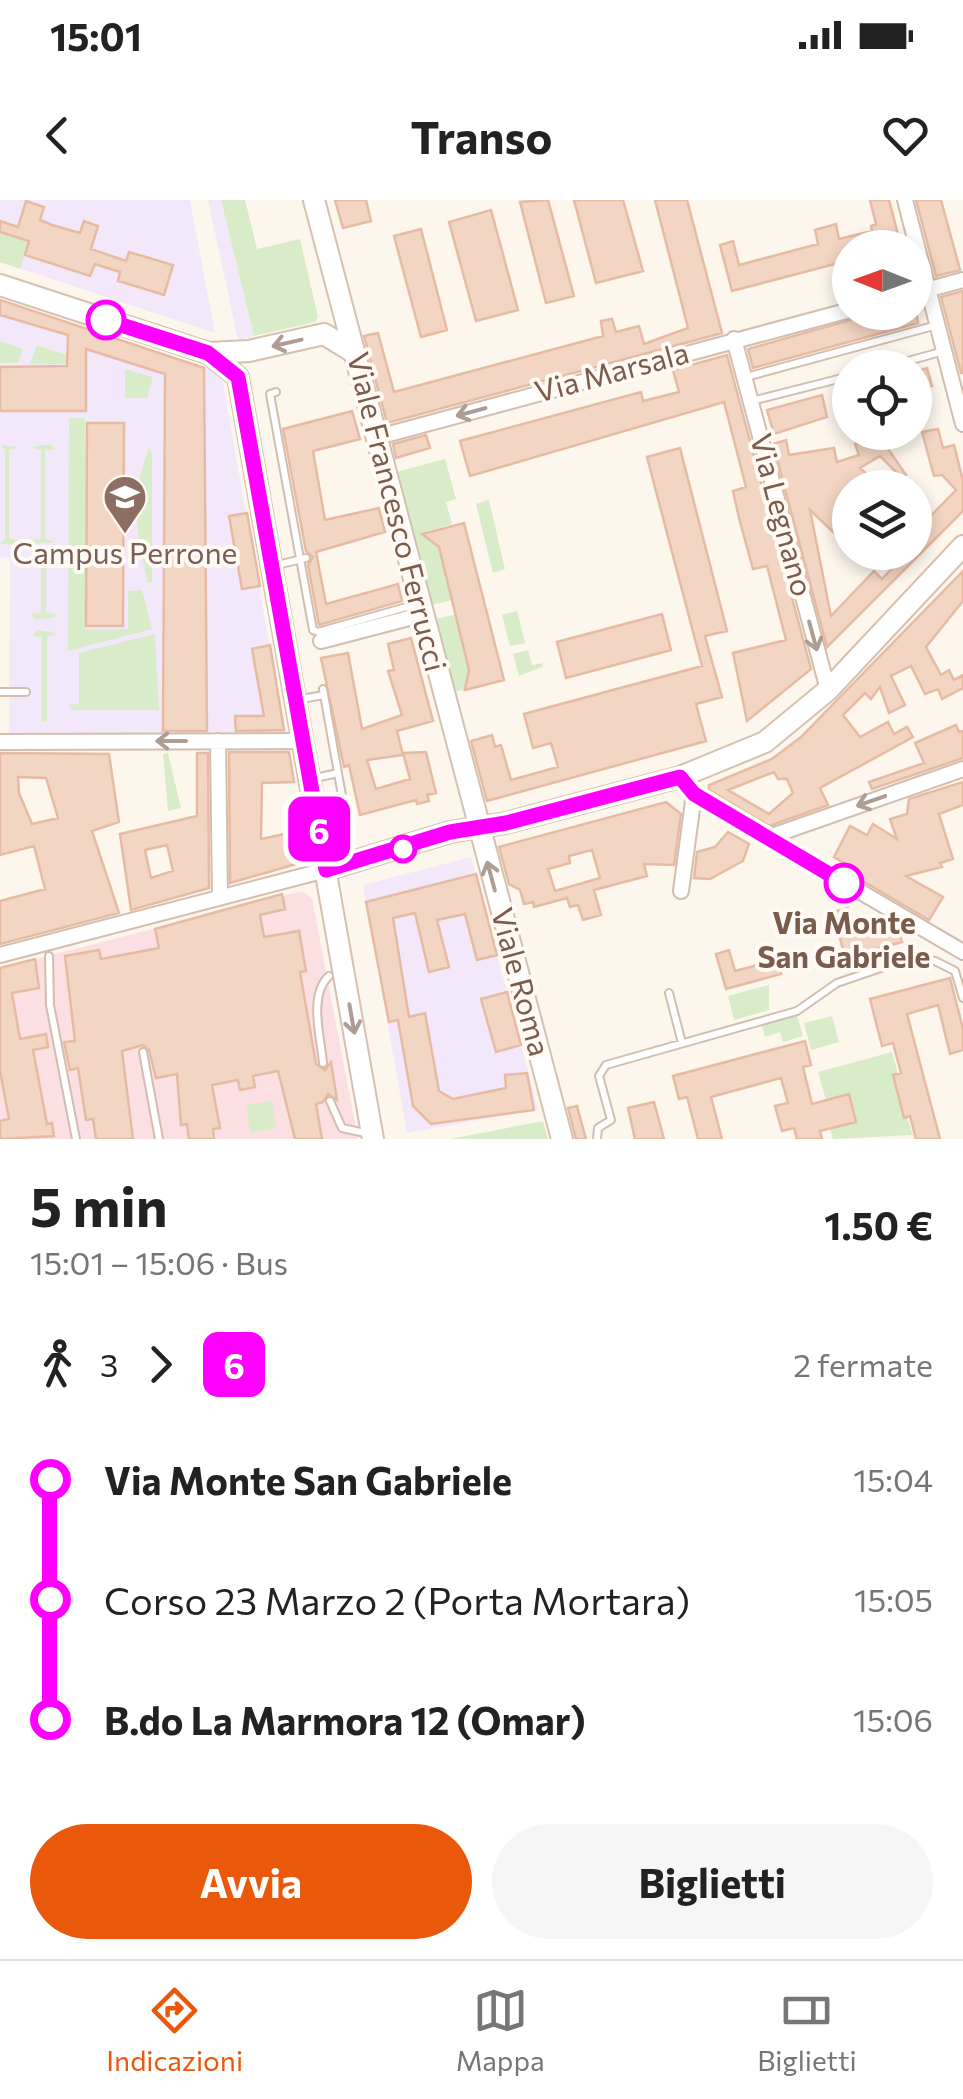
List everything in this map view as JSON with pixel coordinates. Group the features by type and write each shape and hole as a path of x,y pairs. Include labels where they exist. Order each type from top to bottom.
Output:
{"street":[{"path":"306,200 334,304 334,317 324,334"},
{"name":"Viale Francesco Ferrucci","path":"314,200 352,338 350,350 478,825"},
{"path":"905,200 911,230"},
{"path":"932,288 963,280"},
{"path":"0,285 208,353 241,352 324,334 350,350"},
{"path":"932,312 963,424"},
{"name":"Via Marsala","path":"374,438 832,314"},
{"name":"Via Legnano","path":"734,339 828,690"},
{"path":"241,352 238,377 372,1137"},
{"path":"208,353 238,377"},
{"path":"0,956 326,870 478,825 506,823 680,777 765,742 828,690 963,546"},
{"path":"321,642 420,609"},
{"path":"218,741 220,898"},
{"path":"0,742 303,741"},
{"path":"766,838 963,769"},
{"path":"680,777 694,794 963,952"},
{"path":"681,891 694,794"},
{"name":"Viale Roma","path":"478,825 562,1139"}],"lane":[{"path":"744,378 938,324"},
{"path":"932,355 945,351"},
{"path":"750,402 832,381"},
{"path":"276,392 270,394 315,632 420,609"},
{"path":"272,566 303,559"},
{"path":"0,692 26,692"},
{"path":"296,700 324,692 346,818"},
{"path":"310,780 338,773"},
{"path":"49,956 50,1006 76,1139"},
{"path":"597,1139 598,1128 610,1120 601,1069 797,1011 837,982 910,958 936,962 956,972 963,998"},
{"path":"323,1063 318,1010 322,982 329,976"},
{"path":"669,994 682,1044"},
{"path":"143,1052 159,1139"},
{"path":"330,1101 342,1128 372,1137"}],"shaded area":[{"path":"0,200 190,200 215,333 0,262"},
{"path":"208,200 221,200 254,336 238,340"},
{"name":"Campus Perrone","path":"0,301 221,372 285,732 9,734 10,558 0,557"},
{"path":"471,857 538,1109 407,1133 363,885"},
{"path":"302,891 312,898 358,1139 0,1139 0,968"}],"green space":[{"path":"221,200 245,200 257,249 300,239 318,317 315,322 254,336"},
{"path":"0,232 29,241 20,269 0,262"},
{"path":"0,341 23,349 18,363 0,363"},
{"path":"37,345 66,355 65,364 30,364"},
{"path":"125,369 153,377 147,398 125,398"},
{"path":"69,418 85,418 85,629 128,629 128,591 142,590 152,629 68,651"},
{"path":"51,444 55,449 45,450 45,539 56,542 32,544 31,540 41,539 41,450 31,447"},
{"path":"0,445 19,447 9,450 9,539 19,540 16,545 0,544 5,539 5,450"},
{"path":"149,448 152,582 148,583 140,548 137,499"},
{"path":"445,459 456,499 446,502 452,524 421,533 439,547 452,600 431,605 396,472"},
{"path":"489,500 505,569 493,573 476,504"},
{"path":"34,557 53,557 56,562 46,563 46,613 56,614 54,618 34,619 31,614 41,613 41,562 31,562"},
{"path":"517,611 525,643 510,646 502,615"},
{"path":"456,614 469,670 466,689 454,692 436,619"},
{"path":"37,630 57,633 47,637 47,721 42,721 42,637 32,636"},
{"path":"155,634 159,710 72,710 69,705 79,704 79,653"},
{"path":"528,650 532,665 543,663 542,667 519,676 513,654"},
{"path":"168,753 181,808 168,811 163,754"},
{"path":"769,985 769,1010 734,1020 728,996"},
{"path":"797,1015 803,1036 783,1042 780,1032 765,1037 762,1025"},
{"path":"832,1016 839,1042 811,1050 804,1023"},
{"path":"892,1052 898,1074 893,1076 913,1135 833,1139 830,1129 856,1121 849,1094 826,1100 818,1072"},
{"path":"272,1101 276,1128 250,1133 246,1105"},
{"path":"543,1121 548,1139 450,1139"}],"building":[{"path":"335,200 366,200 371,221 343,228"},
{"path":"548,200 574,296 546,303 520,202"},
{"path":"574,200 623,200 643,271 596,283"},
{"path":"655,200 687,200 722,333 387,423 364,336 378,333 394,392 603,336 601,321 612,319 616,332 639,326 644,344 688,328"},
{"path":"870,200 889,200 897,230 872,230 876,224"},
{"path":"916,200 941,200 960,270 936,276 932,230 924,230"},
{"path":"26,201 44,207 40,220 52,225 80,233 84,221 98,226 91,249 126,261 129,252 173,265 164,295 118,281 120,272 95,264 90,276 25,255 29,241 0,232 0,221 18,227"},
{"path":"491,210 518,310 476,321 449,222"},
{"path":"836,224 837,230 832,230 832,265 732,291 720,245 733,241 739,265 818,244 815,230"},
{"path":"421,229 447,330 421,337 394,236"},
{"path":"963,291 963,373 961,373 941,297"},
{"path":"0,300 204,368 207,731 163,731 165,374 86,349 86,411 0,411 0,367 67,366 68,335 0,315"},
{"path":"832,325 832,330 892,330 753,368 748,349"},
{"path":"727,355 811,669 747,721 733,653 786,640 767,566 753,569 739,518 733,491 746,487 724,402 470,476 460,441 641,392 643,401 679,392 673,370"},
{"path":"822,395 827,417 774,434 767,410"},
{"path":"352,411 360,439 313,451 325,520 379,508 385,532 316,552 326,604 398,584 402,601 319,625 308,565 313,557 306,551 283,429"},
{"path":"87,423 124,423 123,626 86,626"},
{"path":"938,429 943,448 954,445 963,481 963,511 932,542 932,515 956,490 942,475 934,476 927,450 932,450 932,430"},
{"path":"426,435 430,448 396,458 393,444"},
{"path":"786,440 789,455 832,448 837,462 859,455 857,450 889,450 903,470 894,470 880,456 862,470 832,470 832,531 810,510 831,616 874,571 882,579 890,570 904,570 827,647 773,444"},
{"path":"680,448 727,631 705,636 722,697 696,704 706,741 487,801 471,741 492,735 495,747 501,745 511,780 558,767 551,743 533,748 524,714 702,666 647,457"},
{"path":"247,513 260,586 242,589 229,516"},
{"path":"464,523 504,680 465,690 469,670 439,547 422,534"},
{"path":"963,571 963,601 926,647 941,675 949,670 954,680 963,675 963,688 942,699 938,689 925,694 911,666 891,676 905,705 889,713 880,687 871,699 865,693 843,715 860,737 888,722 894,734 907,727 913,737 820,788 828,805 769,826 709,790 709,785 772,759 801,737","holes":["774,772 778,779 787,779 793,793 769,814 728,790"]},
{"path":"662,614 671,650 566,678 557,642"},
{"path":"411,638 433,721 397,731 403,755 367,760 376,789 410,779 403,753 426,752 436,793 427,795 429,801 417,804 416,800 360,815 349,765 344,767 321,658 348,653 362,729 402,715 388,671 394,670 388,644"},
{"path":"270,645 284,730 236,731 235,716 264,716 252,649"},
{"path":"956,725 959,732 963,731 963,758 872,789 869,782 924,763 915,743"},
{"path":"229,752 289,752 294,782 262,783 261,839 304,830 310,860 230,883"},
{"path":"0,753 109,754 119,822 92,831 119,913 0,944 0,901 45,889 34,846 0,855","holes":["18,777 46,778 58,818 32,824 19,793"]},
{"path":"197,753 208,753 209,888 131,910 120,834 197,816","holes":["167,845 173,871 151,878 145,850"]},
{"path":"963,782 963,805 939,814 953,859 940,863 942,867 906,876 943,897 929,920 856,877 859,872 834,857 850,826 867,835 873,824 897,839 890,819 907,814 909,799"},
{"path":"666,802 681,814 674,865 644,864 647,876 594,890 601,915 583,920 578,905 570,907 567,898 534,907 533,902 524,904 520,890 509,884 499,847","holes":["592,850 600,878 555,891 548,869 570,863 569,856"]},
{"path":"728,832 749,844 743,861 710,879 694,878 697,852 715,847"},
{"path":"476,874 497,955 477,960 465,914 437,920 449,967 429,972 415,913 393,918 409,1017 425,1013 439,1091 453,1099 506,1088 505,1075 527,1073 534,1110 431,1124 413,1106 398,1020 389,1022 366,902"},
{"path":"282,894 285,909 260,915 264,937 299,931 306,971 300,972 316,1064 325,1070 331,1062 337,1100 328,1094 316,1104 322,1139 295,1139 278,1071 253,1076 255,1087 240,1090 238,1080 212,1085 220,1128 213,1129 214,1139 189,1139 187,1124 181,1125 177,1074 156,1078 149,1050 143,1045 122,1051 133,1139 96,1139 93,1119 86,1120 78,1068 70,1070 64,1042 75,1041 65,956 99,950 101,959 159,948 155,929"},
{"path":"848,908 855,933 882,926 883,931 898,927 902,942 845,957 833,912"},
{"path":"729,950 735,971 777,960 781,974 726,989 716,954"},
{"path":"35,959 39,988 12,993 20,1039 46,1034 48,1047 33,1050 47,1124 52,1123 54,1136 0,1139 0,1121 9,1119 0,1071 0,968"},
{"path":"950,978 963,1029 963,1050 950,1054 938,1005 907,1014 940,1139 916,1139 910,1116 904,1118 893,1075 901,1073 893,1043 882,1046 870,999"},
{"path":"507,992 521,1045 496,1052 481,999"},
{"path":"805,1041 811,1065 803,1067 812,1104 849,1094 856,1122 820,1131 822,1139 797,1139 794,1128 782,1131 775,1106 788,1103 781,1078 711,1097 722,1139 698,1139 687,1097 679,1099 673,1076"},
{"path":"654,1102 664,1139 635,1139 628,1108"},
{"path":"577,1106 586,1139 576,1139 568,1108"}],"bus line":[{"name":"6","path":"106,320 208,353 238,377 326,870 450,832 506,823 680,777 694,794 844,883"}],"place":[{"name":"Campus Perrone","path":"125,535"},
{"name":"Via Monte San Gabriele","path":"844,883"}]}
